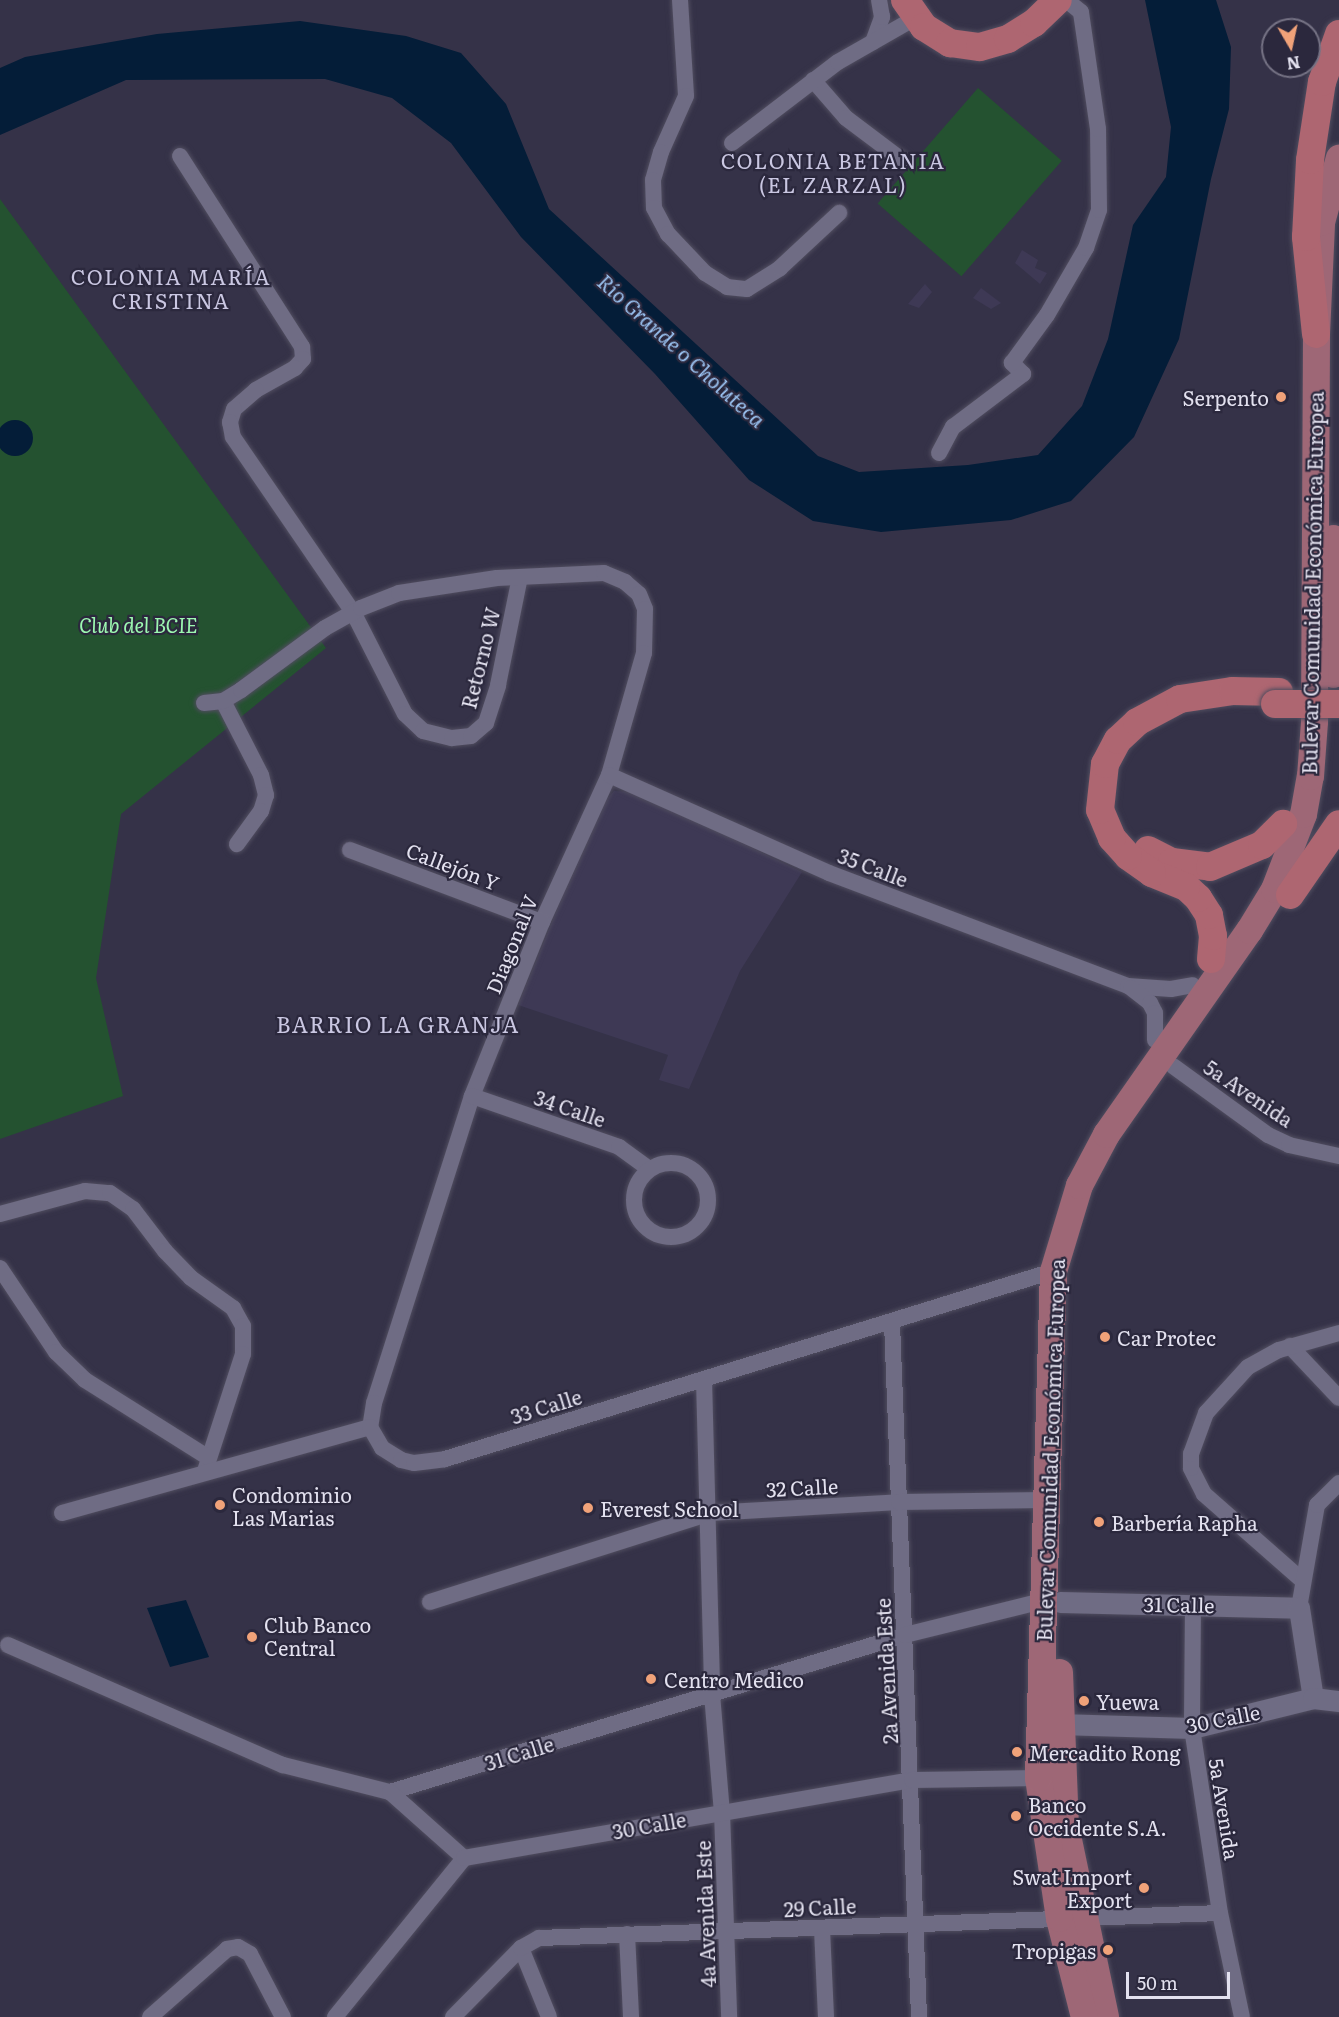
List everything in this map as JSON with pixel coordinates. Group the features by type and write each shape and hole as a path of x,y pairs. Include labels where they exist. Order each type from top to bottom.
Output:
{"highway":[{"path":"910,9 950,43 980,47 1008,39 1034,23 1058,0"},
{"path":"1316,334 1306,237 1310,160 1322,82 1339,34"},
{"path":"1211,959 1213,936 1209,915 1198,898 1186,887 1152,873 1128,856 1112,838 1100,810 1105,764 1118,741 1137,722 1180,699 1233,691 1333,705"},
{"path":"1277,698 1193,708 1162,721 1118,768 1113,790 1120,818 1140,846 1172,862 1210,867 1262,845 1282,824"},
{"path":"1290,895 1339,824"},
{"path":"1198,898 1210,878 1210,867"}],"main road":[{"name":"Bulevar Comunidad Económica Europea","path":"1084,2017 1070,1917 1046,1500 1053,1271 1079,1185 1106,1134 1274,889 1303,814 1333,705 1316,334 1321,222 1339,157"},
{"name":"Bulevar Comunidad Económica Europea","path":"1105,2017 1070,1917 1038,1778 1072,1268 1080,1229 1094,1190 1116,1148 1290,895 1320,818 1333,705 1338,227"},
{"path":"1144,1080 1155,1040 1211,959 1257,886 1333,705"}],"street":[{"path":"680,0 686,96 661,152 653,180 654,208 668,234 705,273 727,287 747,289 780,268 839,213"},
{"path":"873,42 882,17 879,0"},
{"path":"939,453 953,427 1023,374 1012,363 1047,315 1086,248 1099,210 1098,129 1082,12 1066,0"},
{"path":"732,143 813,80 873,42 910,9"},
{"path":"813,80 846,118 902,160"},
{"name":"Retorno W","path":"180,156 302,348 303,359 294,368 256,390 234,409 230,422 233,437 353,612 405,714 423,731 452,738 471,736 486,723 498,685 520,577"},
{"name":"Diagonal V","path":"223,700 353,612 399,593 520,577 603,573 625,582 639,594 645,609 644,653 609,775 542,922 472,1096 374,1403 370,1427"},
{"path":"204,703 223,700 261,775 266,795 261,811 237,844"},
{"name":"35 Calle","path":"609,775 829,873 1128,986 1150,989 1193,985"},
{"name":"Callejón Y","path":"350,850 542,922"},
{"name":"35 Calle","path":"1128,986 1150,1004 1157,1024 1155,1040"},
{"name":"5a Avenida","path":"1173,1066 1268,1135 1289,1145 1339,1156"},
{"name":"34 Calle","path":"472,1096 619,1147 649,1169"},
{"path":"674,1162 686,1165 700,1177 708,1194 708,1207 694,1229 672,1237 660,1235 641,1222 633,1200 641,1177 649,1169 674,1162"},
{"path":"0,1214 85,1191 110,1193 133,1209 191,1278 233,1308 243,1326 243,1354 207,1465"},
{"path":"0,1268 56,1352 85,1380 207,1465"},
{"name":"33 Calle","path":"370,1427 382,1448 391,1455 414,1463 430,1463 892,1323 1053,1271"},
{"name":"2a Avenida Este","path":"892,1323 912,1780 919,2017"},
{"path":"1303,1581 1204,1494 1191,1468 1193,1442 1206,1413 1248,1366 1290,1346 1339,1333"},
{"path":"1290,1346 1339,1398"},
{"name":"4a Avenida Este","path":"704,1379 710,1513 712,1694 722,1812 729,2017"},
{"path":"62,1513 207,1465 370,1427"},
{"path":"1339,1483 1317,1505 1299,1608 1313,1698 1339,1701"},
{"name":"32 Calle","path":"430,1602 710,1513 899,1502 1046,1500"},
{"name":"31 Calle","path":"390,1792 905,1635 1051,1601 1299,1608"},
{"name":"5a Avenida","path":"1193,1605 1192,1728 1220,1913 1242,2017"},
{"path":"8,1645 283,1765 390,1792 465,1858 335,2017"},
{"name":"30 Calle","path":"1059,1724 1192,1728 1313,1698"},
{"name":"30 Calle","path":"465,1858 912,1780 1038,1778"},
{"name":"29 Calle","path":"453,2017 521,1948 538,1938 1220,1913"},
{"path":"822,1929 826,2017"},
{"path":"627,1934 631,2017"},
{"path":"150,2017 227,1949 238,1947 250,1954 283,2017"},
{"path":"521,1948 549,2017"}],"shaded area":[{"path":"1022,250 1038,260 1035,268 1047,273 1040,284 1015,263"},
{"path":"925,284 932,292 919,308 908,304"},
{"path":"981,288 1001,303 991,309 973,298"},
{"path":"614,791 636,792 802,872 740,971 689,1089 659,1080 668,1055 518,1005 574,868 605,801"}],"green space":[{"path":"978,88 1062,161 961,276 878,203"},
{"name":"Club del BCIE","path":"0,199 326,648 121,814 96,978 123,1096 0,1139"}],"water":[{"name":"Río Grande o Choluteca","path":"1145,0 1216,0 1231,47 1229,109 1211,179 1179,339 1134,437 1071,501 1011,520 881,532 813,521 749,480 655,374 521,237 451,143 392,98 325,79 126,80 0,135 0,68 25,57 157,34 300,21 406,36 461,53 506,104 549,209 818,456 859,472 968,465 1038,455 1082,406 1108,339 1133,225 1166,177 1171,127"},
{"path":"15,420 28,425 33,438 28,451 15,456 2,451 -3,438 2,425"},
{"path":"186,1600 209,1657 170,1667 147,1608"}],"place":[{"name":"Serpento","path":"1281,397"},
{"name":"Car Protec","path":"1105,1337"},
{"name":"Condominio Las Marias","path":"220,1505"},
{"name":"Everest School","path":"588,1508"},
{"name":"Barbería Rapha","path":"1099,1522"},
{"name":"Club Banco Central","path":"252,1637"},
{"name":"Centro Medico","path":"651,1679"},
{"name":"Yuewa","path":"1084,1701"},
{"name":"Mercadito Rong","path":"1017,1752"},
{"name":"Banco Occidente S.A.","path":"1016,1816"},
{"name":"Swat Import Export","path":"1144,1888"},
{"name":"Tropigas","path":"1108,1950"}],"district":[{"name":"COLONIA BETANIA (EL ZARZAL)","path":"833,172"},
{"name":"COLONIA MARÍA CRISTINA","path":"171,288"},
{"name":"BARRIO LA GRANJA","path":"398,1024"}]}
